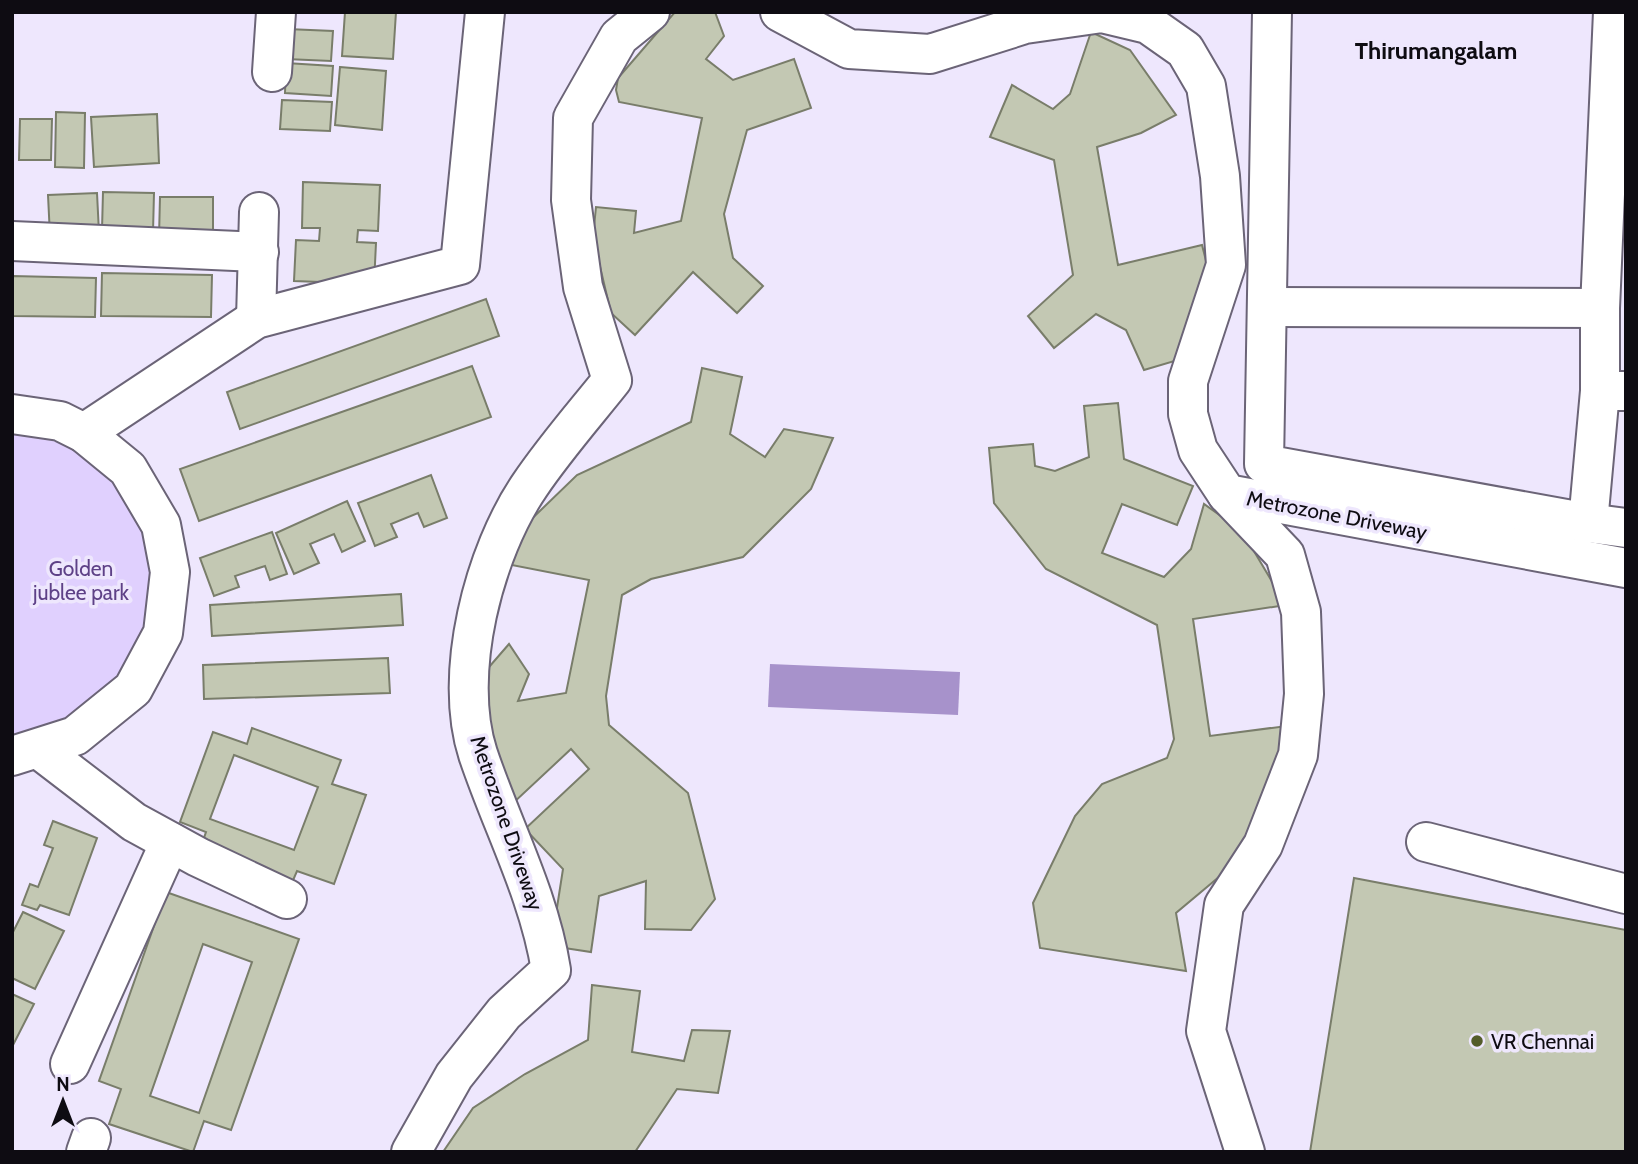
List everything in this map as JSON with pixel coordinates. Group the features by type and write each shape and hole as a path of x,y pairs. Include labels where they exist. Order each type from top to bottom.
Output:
{"street":[{"path":"272,72 276,12"},
{"path":"84,433 256,319 460,265 485,12"},
{"name":"Metrozone Driveway","path":"411,1152 454,1076 504,1013 551,970 545,933 477,751 467,685 475,628 492,559 529,486 612,380 583,287 571,200 573,118 619,37 650,12"},
{"name":"Metrozone Driveway","path":"780,12 849,49 930,54 1023,18 1102,13 1147,24 1185,50 1206,86 1220,176 1226,265 1188,381 1188,414 1198,450 1227,494 1626,568"},
{"path":"1272,12 1269,307 1264,464 1626,528"},
{"path":"1588,523 1613,391 1600,308 1613,12"},
{"path":"256,319 259,212"},
{"path":"12,241 259,252"},
{"path":"1269,307 1600,308"},
{"path":"12,414 60,421 84,433 128,469 161,525 170,572 163,633 133,689 75,736 26,753"},
{"path":"1227,494 1285,555 1301,612 1303,680 1298,755 1263,845 1224,905 1206,1031 1245,1152"},
{"path":"26,753 134,822 288,899"},
{"path":"70,1064 170,842"},
{"path":"1426,842 1626,894"}],"green space":[{"name":"Golden jublee park","path":"12,429 51,435 103,467 138,516 153,575 143,635 111,687 62,723 12,734"}],"shaded area":[{"path":"770,664 960,672 958,715 768,707"}],"building":[{"path":"345,12 396,12 393,59 342,56"},
{"path":"675,12 715,12 724,36 706,59 733,80 794,59 811,108 747,130 724,214 733,258 763,286 737,313 693,272 635,335 611,313 593,237 596,207 636,211 634,233 681,221 702,118 619,102 616,90 618,78"},
{"path":"287,29 333,31 331,61 286,59"},
{"path":"1091,32 1130,50 1176,115 1141,133 1097,147 1118,265 1202,245 1213,288 1178,360 1144,370 1126,330 1096,314 1054,348 1028,316 1073,275 1054,160 990,137 1012,85 1053,109 1070,94"},
{"path":"286,63 333,66 331,96 285,93"},
{"path":"340,67 386,71 382,130 335,125"},
{"path":"282,100 332,102 330,131 280,129"},
{"path":"56,112 85,113 84,168 55,167"},
{"path":"157,114 159,163 94,167 91,117"},
{"path":"20,119 52,119 51,160 19,160"},
{"path":"303,182 380,185 378,231 358,230 357,242 376,243 374,284 294,281 296,240 319,241 320,228 302,228"},
{"path":"103,192 154,193 153,232 102,230"},
{"path":"97,193 99,233 50,236 48,195"},
{"path":"160,197 213,197 213,238 159,237"},
{"path":"102,273 212,275 211,317 101,316"},
{"path":"12,276 96,278 95,317 12,316"},
{"path":"486,299 499,336 240,429 227,392"},
{"path":"472,366 491,417 199,521 180,469"},
{"path":"702,368 742,377 730,434 765,457 784,429 833,438 811,489 743,557 651,579 622,595 606,696 609,725 688,793 715,899 691,930 645,929 646,881 599,896 591,952 551,946 563,869 525,829 589,769 571,749 510,806 476,682 509,644 529,674 518,701 566,693 589,580 507,564 512,538 577,475 691,422"},
{"path":"1118,403 1124,459 1193,486 1177,525 1122,504 1102,553 1164,577 1191,549 1204,504 1242,531 1286,605 1193,619 1210,736 1294,725 1298,752 1277,755 1256,846 1176,913 1186,971 1040,948 1033,903 1075,816 1102,784 1167,758 1174,739 1157,625 1046,569 994,503 989,448 1033,444 1035,466 1055,471 1089,457 1084,406"},
{"path":"431,475 447,518 424,527 418,513 391,524 397,537 375,546 358,503"},
{"path":"347,501 365,541 342,552 334,534 310,544 319,563 294,574 276,533"},
{"path":"272,532 287,574 270,580 265,566 235,576 239,587 214,596 200,558"},
{"path":"401,594 403,625 212,636 210,605"},
{"path":"388,658 390,693 204,699 203,665"},
{"path":"252,728 341,760 332,784 366,795 334,884 297,871 291,885 199,852 206,832 180,822 213,732 247,744","holes":["234,755 318,787 294,850 210,819"]},
{"path":"53,821 97,838 69,915 40,905 37,910 22,905 30,884 38,887 53,848 44,845"},
{"name":"VR Chennai","path":"1354,878 1626,930 1626,1152 1310,1152"},
{"path":"166,892 299,939 231,1130 204,1121 193,1152 109,1124 121,1089 99,1081","holes":["203,944 252,962 199,1113 150,1096"]},
{"path":"23,912 64,931 35,989 12,978 12,934"},
{"path":"592,985 640,991 632,1052 684,1061 692,1030 730,1031 718,1093 677,1089 635,1152 443,1152 473,1108 525,1074 588,1040"},
{"path":"12,994 34,1004 12,1047"}],"place":[{"name":"VR Chennai","path":"1477,1041"}],"district":[{"name":"Thirumangalam","path":"1436,50"}]}
